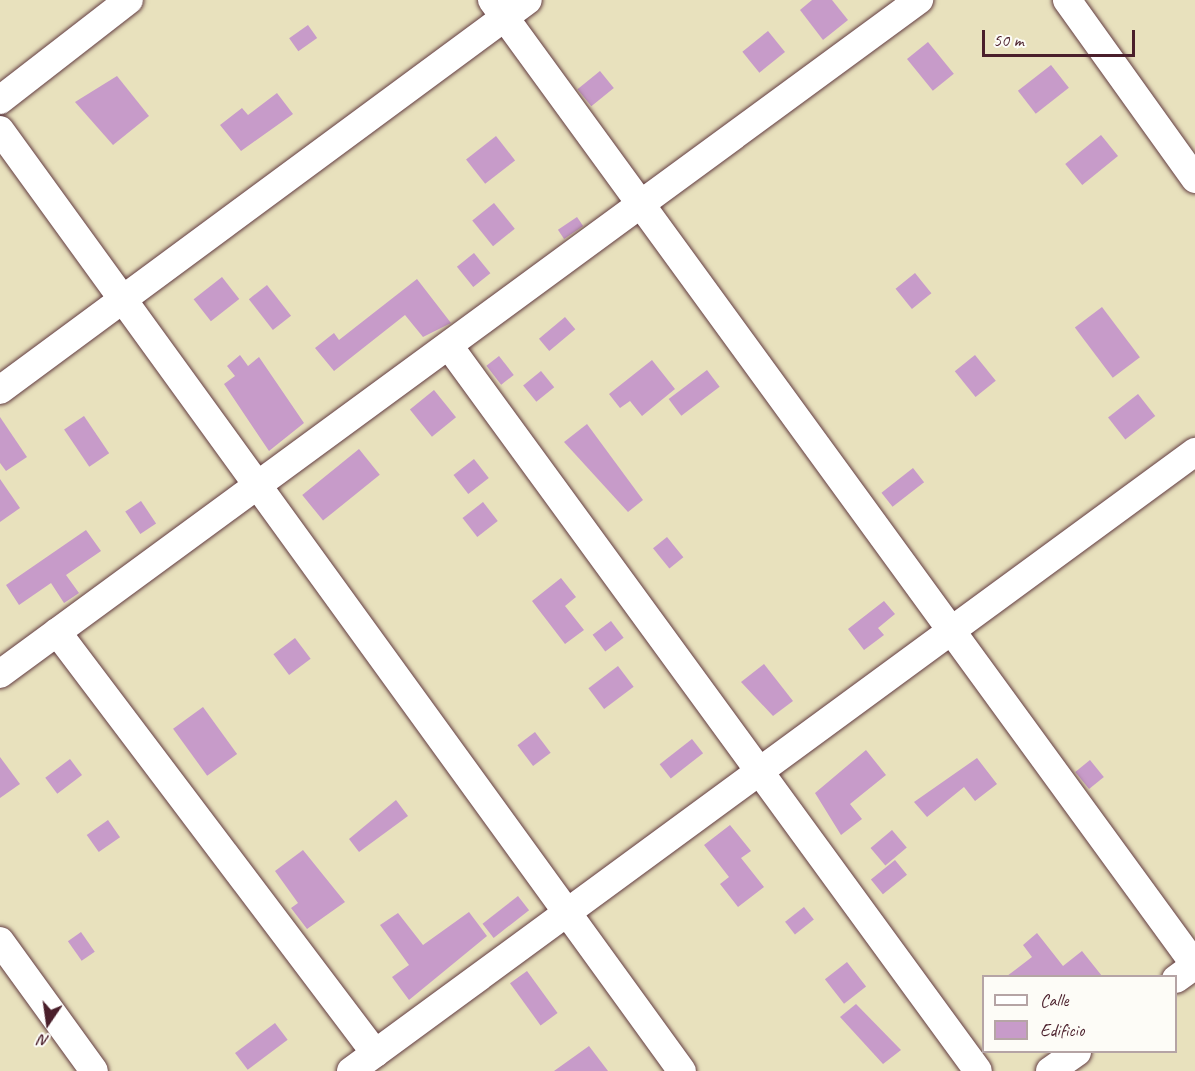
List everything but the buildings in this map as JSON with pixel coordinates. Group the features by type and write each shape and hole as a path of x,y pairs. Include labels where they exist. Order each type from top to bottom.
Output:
{"street":[{"path":"0,100 129,0"},
{"path":"0,390 120,301 499,9 528,0"},
{"path":"0,674 920,0"},
{"path":"1067,0 1195,179"},
{"path":"499,9 1195,965 1177,978"},
{"path":"0,130 120,301 258,486 682,1071"},
{"path":"449,346 978,1071"},
{"path":"351,1071 1195,453"},
{"path":"57,632 375,1053"},
{"path":"0,941 94,1071"},
{"path":"1050,1071 1076,1053"}]}
